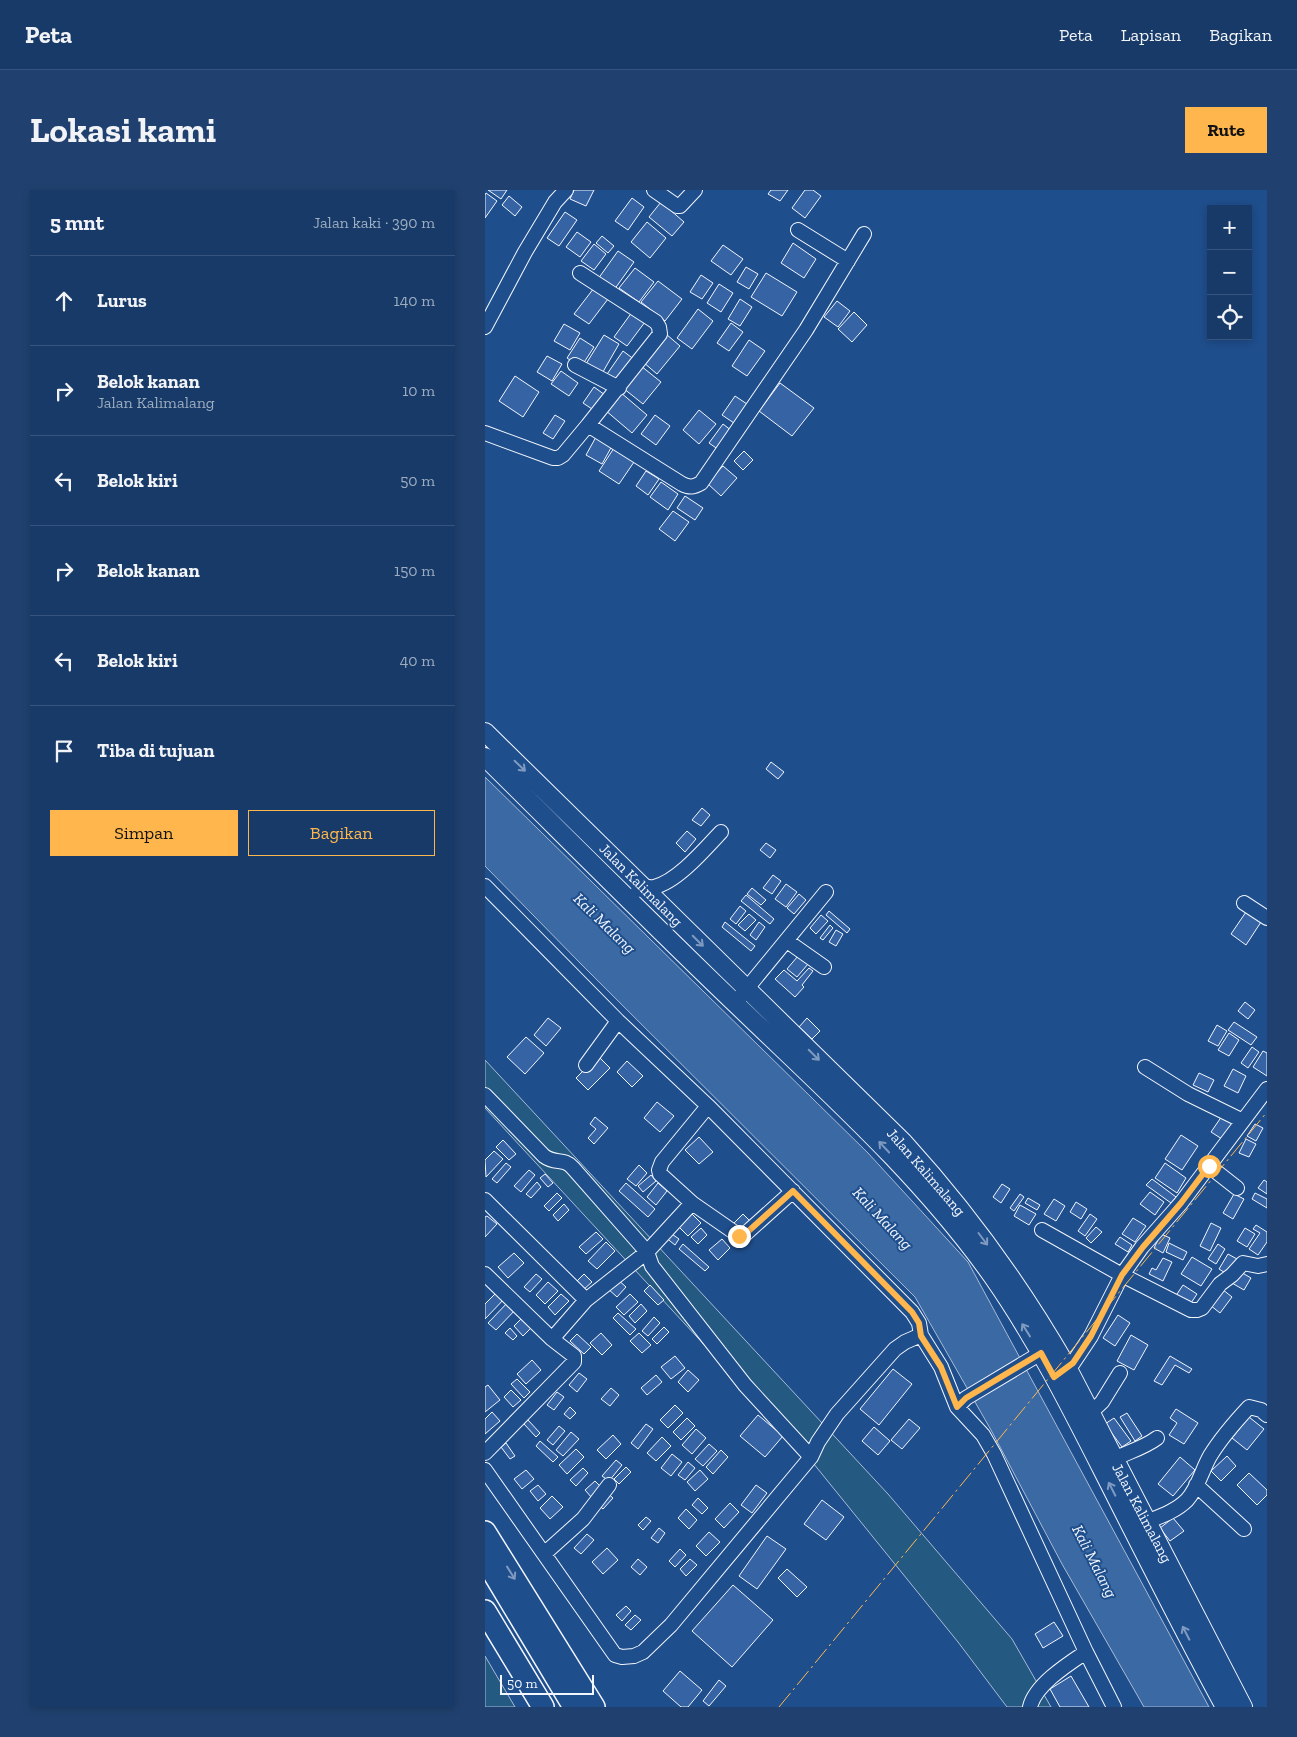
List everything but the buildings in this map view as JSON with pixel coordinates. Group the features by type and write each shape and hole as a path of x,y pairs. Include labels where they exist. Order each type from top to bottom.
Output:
{"highway":[{"path":"485,1532 594,1707"},
{"path":"485,1559 574,1707"},
{"path":"485,1586 558,1707"},
{"path":"485,1611 543,1707"}],"main road":[{"name":"Jalan Kalimalang","path":"485,732 897,1137 931,1173 986,1242 1054,1345 1060,1372 1203,1649 1225,1707"},
{"name":"Jalan Kalimalang","path":"485,757 735,1003 873,1135 920,1185 994,1278 1034,1357 1060,1372"},
{"name":"Jalan Kalimalang","path":"1203,1649 1243,1707"}],"street":[{"path":"485,327 525,252 555,202 566,190"},
{"path":"654,190 677,206 680,206 695,190"},
{"path":"797,230 849,261"},
{"path":"588,425 688,488 701,483 806,330 849,261 863,234"},
{"path":"485,433 543,456 558,458 563,455 619,388 660,334 657,322 580,273"},
{"path":"575,365 619,388"},
{"path":"629,899 642,886 654,887 674,877 689,866 721,832"},
{"path":"485,886 618,1022 708,1106 912,1312 919,1323 921,1336 994,1454 1086,1652 1114,1707"},
{"path":"735,1003 827,892"},
{"path":"1244,903 1267,918"},
{"path":"787,941 824,967"},
{"path":"585,1065 618,1022"},
{"path":"1145,1067 1188,1094 1243,1121"},
{"path":"1060,1372 1073,1363 1091,1336 1122,1275 1143,1247 1181,1203 1267,1089"},
{"path":"485,1095 544,1156 551,1161 561,1161 570,1164 647,1252 652,1266 745,1385 811,1457"},
{"path":"708,1106 662,1162 659,1170 660,1174 692,1204 742,1236 793,1191"},
{"path":"1209,1166 1237,1188"},
{"path":"485,1200 586,1300"},
{"path":"552,1339 586,1300 647,1252 692,1204"},
{"path":"1042,1230 1122,1275 1191,1310 1202,1308 1220,1284 1232,1275 1243,1262 1258,1266 1267,1264"},
{"path":"485,1274 552,1339 574,1356 574,1362 485,1453"},
{"path":"485,1470 615,1654 622,1658 633,1656 643,1652 671,1625 811,1457 818,1442 842,1408 895,1349 905,1342 921,1336"},
{"path":"962,1402 1034,1357"},
{"path":"1085,1418 1102,1402 1120,1373"},
{"path":"1139,1525 1160,1517 1187,1500 1221,1440 1249,1408 1255,1407 1267,1414"},
{"path":"1107,1463 1148,1445 1157,1438"},
{"path":"543,1554 583,1518 609,1485"},
{"path":"1196,1486 1244,1529"},
{"path":"1030,1707 1032,1698 1047,1682 1086,1652"}],"shaded area":[{"path":"485,1060 888,1494 1012,1639 1051,1707 1007,1707 958,1642 809,1458 485,1108"},
{"path":"485,1656 515,1707 485,1707"}],"water":[{"name":"Kali Malang","path":"485,777 868,1153 968,1262 1209,1707 1144,1707 1062,1564 991,1430 915,1297 485,866"}],"power":[{"path":"779,1707 1267,1112"}],"route":[{"path":"739,1236 743,1236 793,1191 912,1312 919,1323 921,1336 941,1367 957,1407 966,1398 1041,1353 1054,1377 1073,1363 1091,1336 1122,1275 1209,1166"}]}
